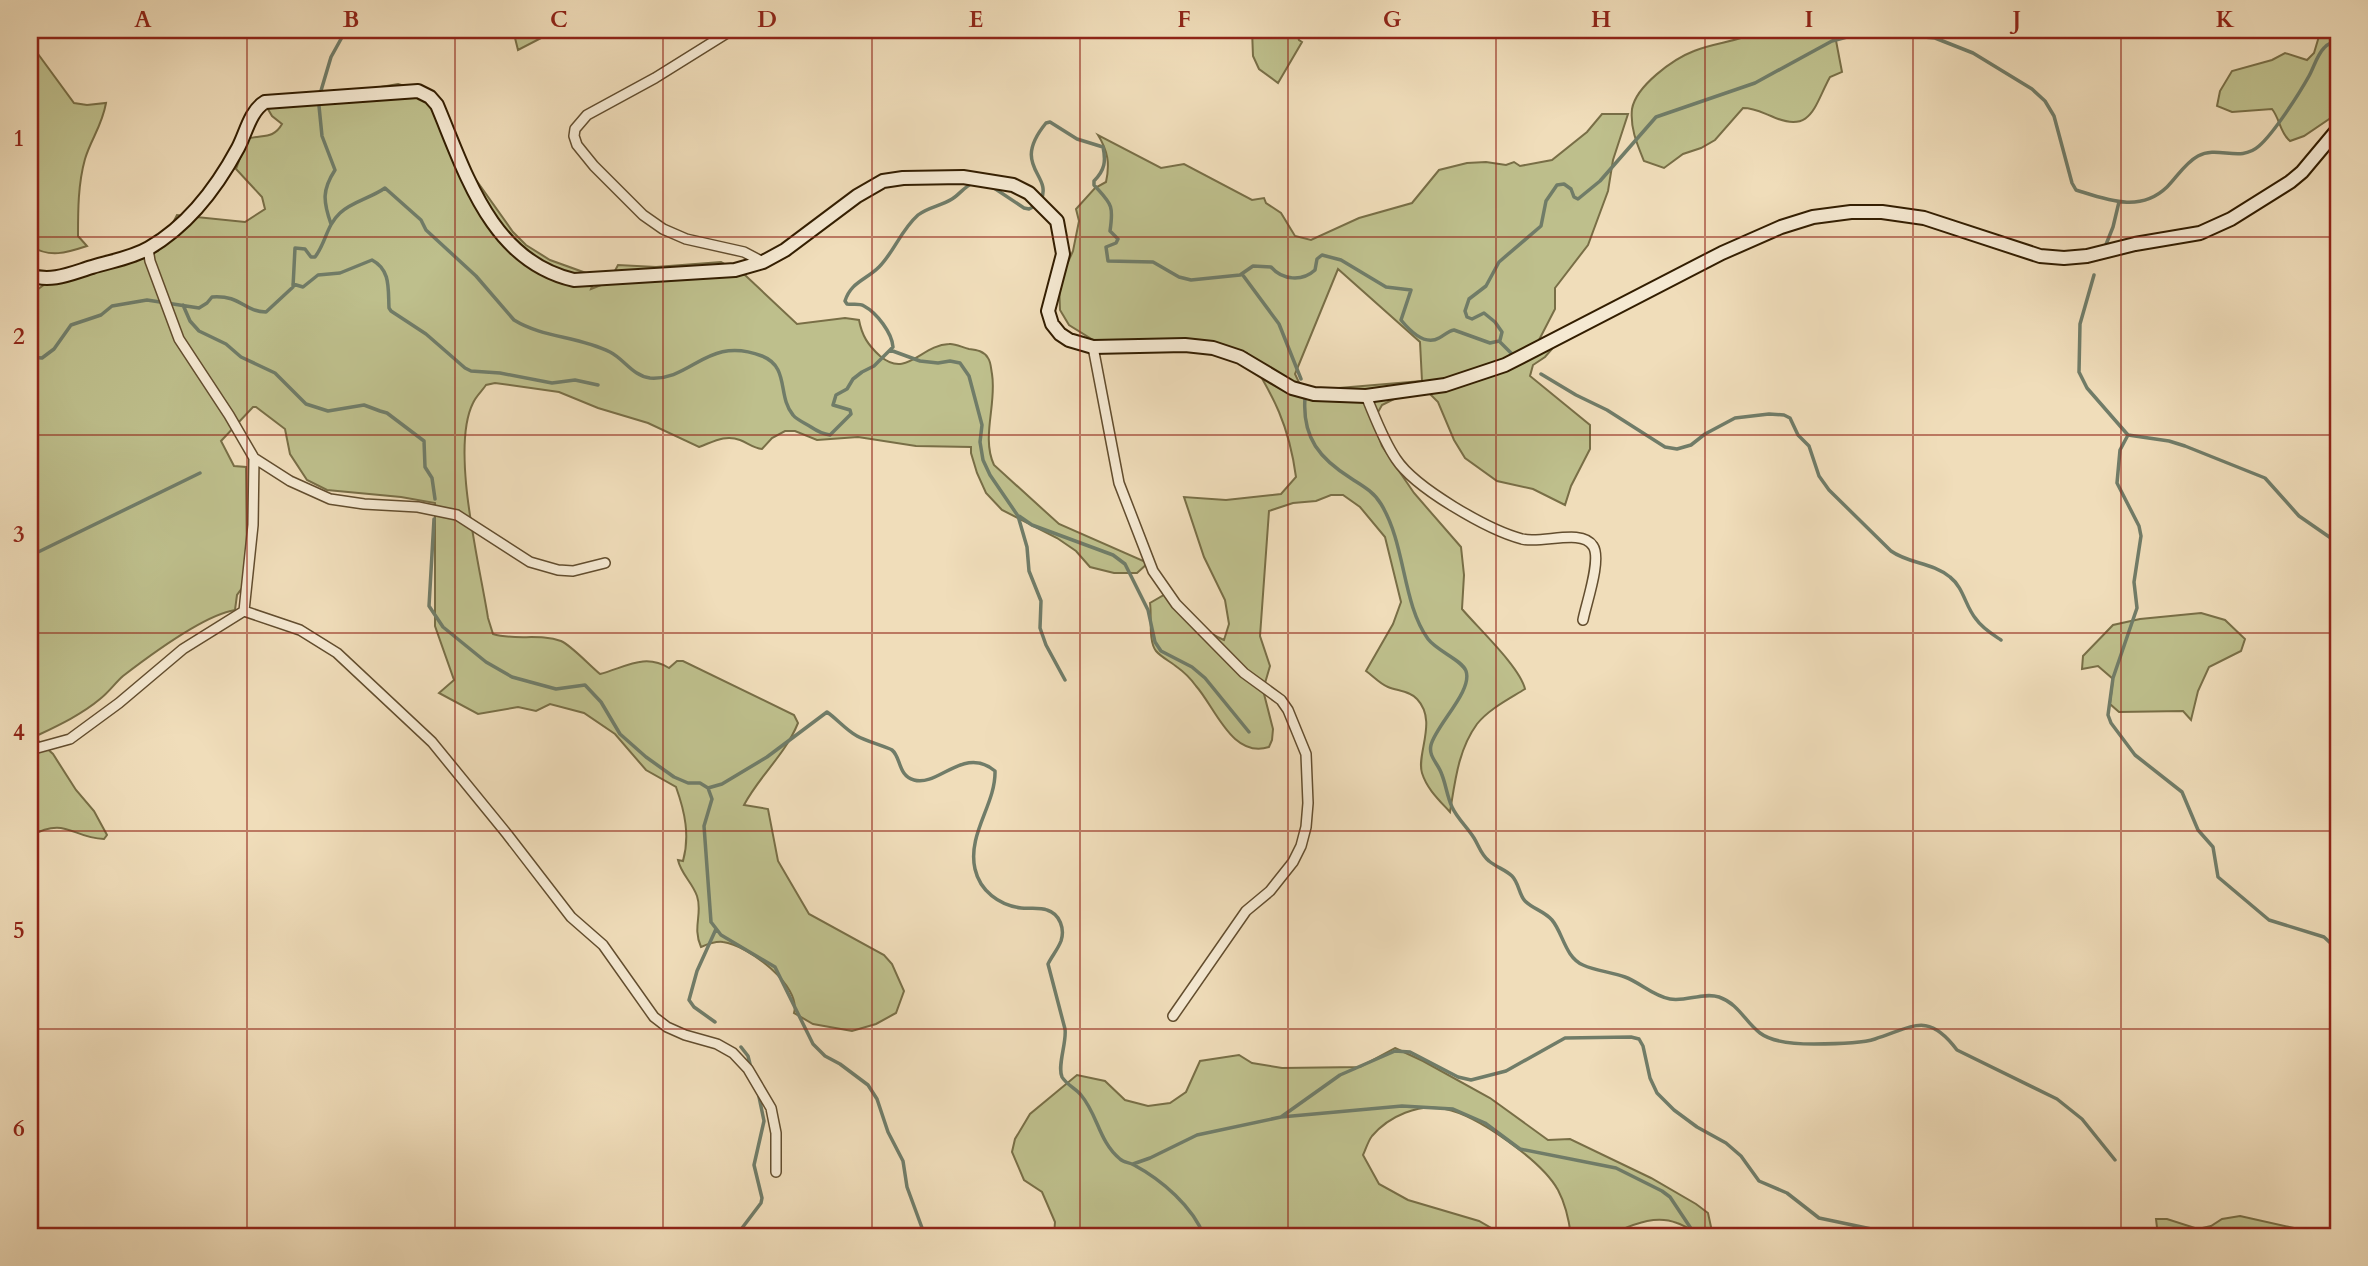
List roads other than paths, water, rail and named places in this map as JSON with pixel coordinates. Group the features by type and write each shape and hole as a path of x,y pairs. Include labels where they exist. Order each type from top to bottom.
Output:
{"street":[{"path":"732,30 655,78 587,115 575,129 573,136 594,166 643,215 663,229 686,239 744,252 763,262"},
{"path":"30,275 43,279 58,277 148,249 198,208 237,149 253,113 262,104 271,101 409,91 425,94 434,101 477,200 491,222 522,254 556,276 574,280 735,270 763,262 785,250 871,186 883,181 963,177 1013,185 1029,193 1056,221 1063,254 1048,311 1052,324 1069,340 1093,347 1185,345 1213,348 1240,357 1292,388 1314,394 1366,396 1445,385 1505,365 1722,253 1813,217 1851,212 1882,212 1924,218 2040,256 2064,258 2087,256 2135,244 2200,233 2231,219 2290,182 2302,172 2338,129"},
{"path":"148,249 179,340 254,458 290,481 330,499 418,507 457,515 530,562 573,571 605,563"},
{"path":"1093,347 1119,483 1153,571 1176,604 1244,673 1281,700 1288,710 1306,754 1306,827 1293,862 1270,891 1246,911 1173,1016"},
{"path":"1366,396 1397,461 1427,489 1480,521 1523,539 1541,541 1576,536 1586,538 1594,546 1595,566 1583,620"},
{"path":"244,611 254,525 254,458"},
{"path":"30,750 70,739 119,704 183,649 244,611"},
{"path":"244,611 300,631 337,653 432,743 508,834 571,917 603,945 654,1017 667,1027 717,1044 733,1053 748,1069 771,1108 776,1133 776,1172"}],"waterway":[{"path":"320,94 331,57 346,30"},
{"path":"1500,340 1502,332 1484,313 1472,319 1467,317 1465,311 1469,299 1486,286 1499,262 1541,226 1546,201 1557,185 1564,184 1578,199 1600,181 1656,117 1755,83 1832,41 1866,32 1935,38 1973,53 2032,89 2045,101 2054,116 2076,190 2123,202 2146,200 2157,195 2198,156 2213,152 2244,153 2259,146 2293,103 2322,51 2329,44 2338,41"},
{"path":"319,106 322,136 335,170 325,196 331,224"},
{"path":"1041,200 1042,183 1034,168 1032,150 1036,138 1046,123 1050,122 1077,139 1103,147 1104,165 1094,185 1110,205 1110,231 1118,239 1116,243 1106,247 1108,261 1153,262 1179,277 1191,280 1240,275 1253,266 1271,267 1281,275 1298,278 1315,270 1317,259 1322,255 1341,260 1386,287 1411,290 1401,320 1423,339 1434,340 1454,330 1490,343 1499,341"},
{"path":"30,357 42,358 54,349 71,325 101,315 112,306 147,300 199,308 212,297 222,297 266,312 293,287 295,248 305,249 311,257 315,257 340,213 385,188 476,276 514,320 537,330 598,347 615,355 644,377 650,378 677,373 727,351 743,351 762,356 771,361 780,374 785,399 793,415 818,431 830,435 851,414 850,410 833,405 836,395 847,389 853,379 874,366 893,347 879,318 862,305 847,304 845,301 848,295 855,285 884,261 918,215 952,199 973,183"},
{"path":"994,188 1024,208 1035,206"},
{"path":"2105,247 2119,202"},
{"path":"293,284 303,287 318,275 340,273 372,260 383,269 391,311 426,334 465,368 552,383 575,380 598,385"},
{"path":"1242,274 1279,324 1301,379"},
{"path":"2094,275 2080,324 2079,372 2087,388 2128,435 2185,446 2265,478 2299,516 2338,543"},
{"path":"183,305 190,321 199,331 226,344 241,357 275,373 306,404 328,411 364,405 387,413 424,441 425,467 432,478 435,499"},
{"path":"1499,341 1515,357"},
{"path":"890,350 920,361 960,363 969,376 982,425 980,442 983,460 1018,516 1027,547 1029,571 1041,601 1040,628 1065,680"},
{"path":"1541,374 1607,410 1665,447 1677,449 1691,445 1735,418 1769,414 1790,418 1798,435 1809,446 1819,476 1829,490 1891,551 1936,568 1955,581 1978,622 2001,640"},
{"path":"1305,398 1307,425 1315,446 1331,464 1368,490 1381,504 1395,537 1413,608 1428,639 1460,663 1466,671 1464,688 1434,737 1430,749 1441,771 1452,807 1486,859 1512,876 1525,901 1552,920 1568,951 1577,961 1588,967 1625,977 1670,999 1719,997 1732,1004 1760,1033 1786,1042 1861,1042 1910,1027 1928,1026 1947,1038 1957,1050 2057,1099 2082,1119 2115,1160"},
{"path":"2128,435 2120,450 2117,483 2139,526 2141,536 2134,582 2137,608 2113,678 2108,715 2111,723 2135,755 2182,792 2198,830 2213,847 2218,877 2269,920 2324,937 2338,950"},
{"path":"30,556 200,473"},
{"path":"1019,516 1032,525 1113,555 1125,564 1148,610 1155,642 1161,651 1192,667 1205,678 1249,732"},
{"path":"434,519 429,606 443,627 486,662 512,677 556,689 585,685 601,702 620,734 646,757 674,777 688,783 700,783 708,788 712,799 704,826 711,922 721,935 775,967 813,1044 825,1056 868,1085 877,1099 888,1132 903,1161 907,1187 925,1236"},
{"path":"708,788 722,784 767,757 827,712 857,736 892,750 902,771 914,780 933,778 962,764 973,762 984,764 995,771 991,795 975,844 975,869 981,884 998,900 1021,908 1047,910 1060,922 1061,941 1048,964 1065,1029 1062,1077 1087,1103 1113,1152 1155,1178 1175,1195 1192,1215 1204,1236"},
{"path":"715,1022 694,1007 689,1000 697,971 716,929"},
{"path":"1281,1117 1340,1075 1395,1051 1410,1052 1458,1077 1471,1080 1506,1071 1565,1038 1631,1037 1639,1039 1643,1046 1650,1078 1657,1093 1697,1127 1726,1143 1741,1156 1759,1181 1787,1193 1819,1218 1895,1236"},
{"path":"741,1047 748,1056 751,1068"},
{"path":"736,1236 762,1198 754,1165 764,1121 758,1092"},
{"path":"1133,1164 1197,1135 1281,1117 1402,1106 1453,1109 1485,1123 1520,1149 1616,1168 1662,1191 1670,1197 1696,1236"}]}
